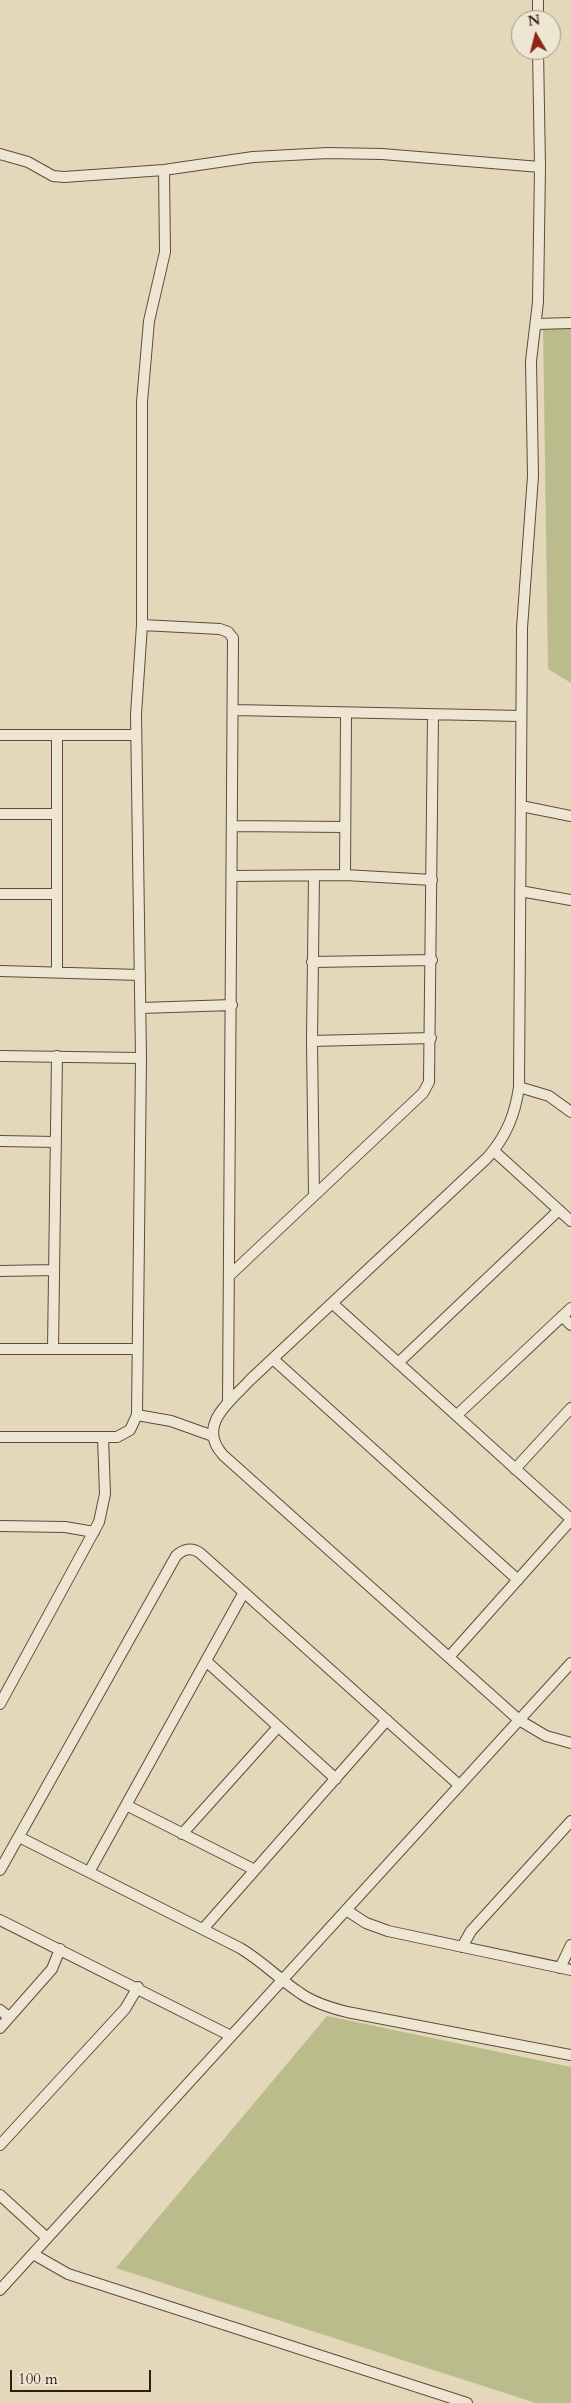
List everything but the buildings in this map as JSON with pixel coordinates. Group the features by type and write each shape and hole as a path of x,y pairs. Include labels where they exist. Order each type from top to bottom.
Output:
{"street":[{"path":"538,60 540,167 536,324 531,361 534,469 522,609 519,1086 511,1122 494,1151 228,1403 216,1417 212,1428 215,1444 223,1455 519,1720 546,1736 571,1743"},
{"path":"0,154 28,162 48,174 58,177 164,170 253,157 328,153 382,154 540,167"},
{"path":"0,1437 117,1437 133,1427 137,1414 141,1008 136,699 142,625 142,402 149,322 165,252 164,170"},
{"path":"536,324 571,323"},
{"path":"142,625 206,627 220,629 231,634 233,638 233,876 228,1403"},
{"path":"234,710 521,716"},
{"path":"345,875 346,713"},
{"path":"229,1276 423,1093 429,1082 432,960 433,715"},
{"path":"57,735 57,971"},
{"path":"0,736 136,735"},
{"path":"521,806 571,816"},
{"path":"0,814 57,814"},
{"path":"233,826 345,827"},
{"path":"233,876 314,877 345,875 432,880"},
{"path":"314,877 312,962 314,1195"},
{"path":"520,891 571,900"},
{"path":"0,894 57,894"},
{"path":"312,962 432,960"},
{"path":"0,971 140,974"},
{"path":"141,1008 232,1005"},
{"path":"312,1042 431,1038"},
{"path":"0,1056 141,1058"},
{"path":"53,1349 57,1056"},
{"path":"519,1086 549,1096 571,1112"},
{"path":"0,1141 56,1142"},
{"path":"494,1151 571,1221"},
{"path":"398,1363 559,1210"},
{"path":"0,1271 54,1270"},
{"path":"332,1303 571,1520 449,1657"},
{"path":"456,1416 571,1308"},
{"path":"562,1316 571,1325"},
{"path":"0,1349 137,1350"},
{"path":"273,1359 518,1580"},
{"path":"515,1469 571,1408"},
{"path":"137,1414 171,1421 213,1436"},
{"path":"0,1704 94,1532 102,1512 106,1494 104,1437"},
{"path":"0,1526 64,1526 94,1532"},
{"path":"0,1870 176,1556 186,1549 198,1551 460,1785"},
{"path":"89,1872 244,1592"},
{"path":"206,1661 336,1779"},
{"path":"0,2290 571,1663"},
{"path":"203,1929 387,1720"},
{"path":"182,1834 278,1726"},
{"path":"126,1805 255,1870"},
{"path":"462,1947 471,1931 570,1823"},
{"path":"19,1837 251,1955 308,1998 337,2009 571,2056"},
{"path":"346,1910 366,1923 388,1931 566,1969 571,1945"},
{"path":"0,1920 138,1987 231,2036"},
{"path":"0,2028 52,1969 60,1949"},
{"path":"1,2141 125,2009 138,1987"},
{"path":"0,2010 10,2017"},
{"path":"0,2195 47,2238"},
{"path":"33,2254 68,2274 467,2403"}],"green space":[{"path":"543,324 571,324 571,683 548,669"},
{"path":"327,2016 571,2067 571,2403 536,2403 116,2268"}]}
